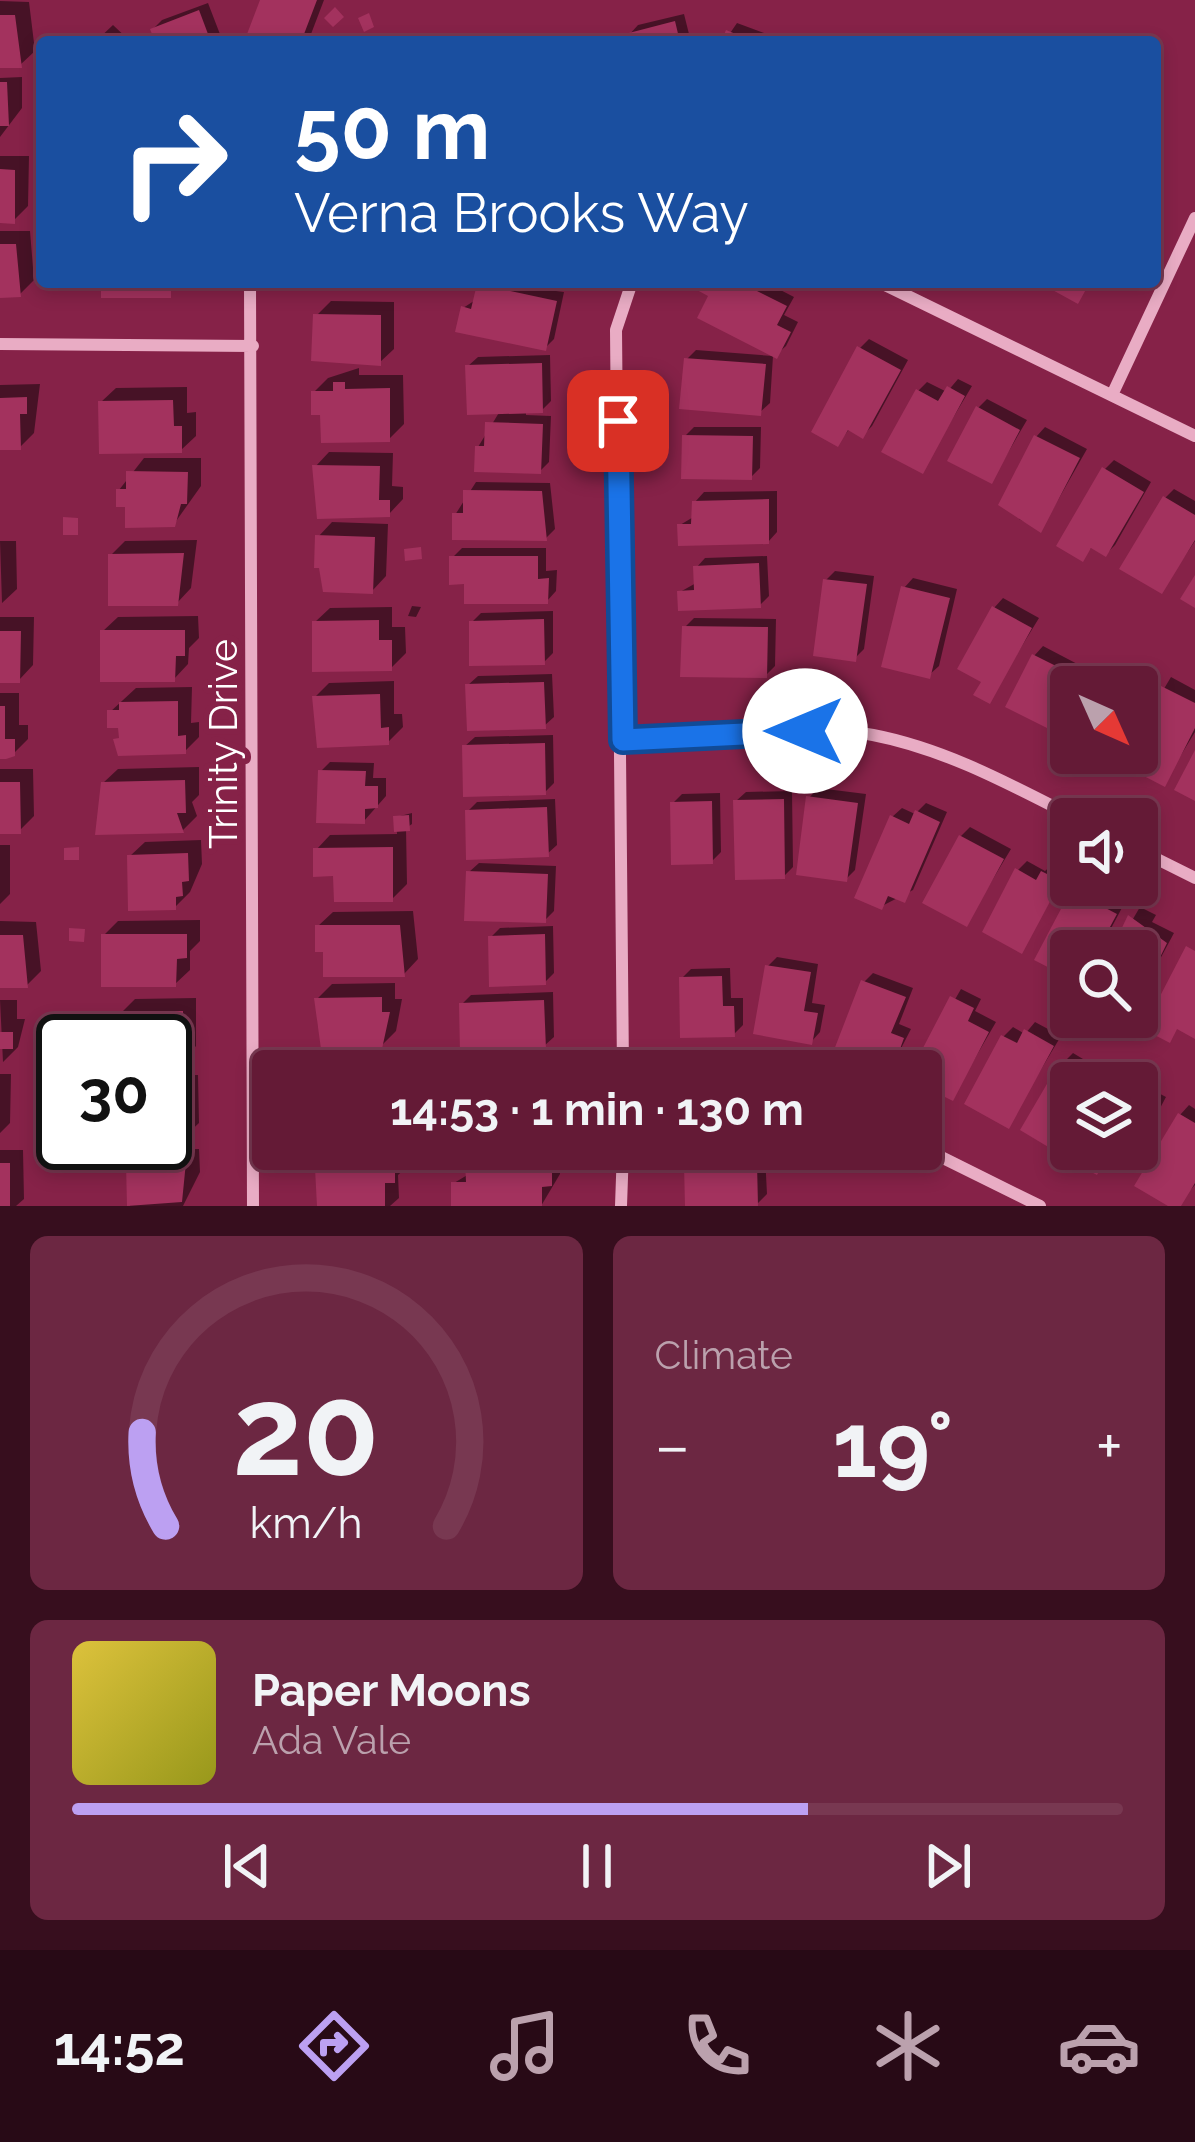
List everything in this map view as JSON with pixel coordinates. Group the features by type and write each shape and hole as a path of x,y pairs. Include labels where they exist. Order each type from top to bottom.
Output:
{"street":[{"path":"1112,395 1195,218"},
{"name":"Trinity Drive","path":"250,288 253,1050"},
{"path":"623,1050 616,330 630,288"},
{"path":"891,288 1195,436"},
{"path":"0,344 253,346"},
{"path":"623,740 771,728 873,735 974,766 1050,805"},
{"path":"1158,860 1195,878"},
{"path":"942,1157 1040,1206"},
{"name":"Trinity Drive","path":"253,1170 253,1206"},
{"path":"621,1206 622,1170"}],"building":[{"path":"260,0 317,0 303,36 246,36"},
{"path":"335,7 344,17 333,27 324,18"},
{"path":"199,10 209,36 153,36 150,29"},
{"path":"369,13 374,27 364,32 358,18"},
{"path":"0,15 15,15 22,68 0,68"},
{"path":"675,21 679,36 626,36"},
{"path":"0,82 7,82 9,126 0,126"},
{"path":"0,169 15,170 15,224 0,223"},
{"path":"0,244 16,244 21,297 0,298"},
{"path":"101,288 171,288 171,298 101,298"},
{"path":"476,288 557,301 546,351 455,332 461,306 471,309"},
{"path":"751,288 787,306 777,325 791,332 777,359 697,318 708,296 697,290"},
{"path":"1049,288 1087,288 1078,304"},
{"path":"313,314 381,315 381,366 311,361"},
{"path":"857,346 901,370 863,439 848,430 838,447 811,432"},
{"path":"684,358 766,364 761,416 679,409"},
{"path":"542,363 543,413 467,415 465,365"},
{"path":"333,382 345,382 345,389 390,388 390,442 321,443 320,415 311,415 311,391 333,391"},
{"path":"947,386 965,396 923,474 881,452 916,389 938,401"},
{"path":"27,397 27,414 20,414 21,450 0,450 0,398"},
{"path":"173,400 174,426 182,426 182,453 99,454 98,401"},
{"path":"976,406 1020,430 992,484 947,461"},
{"path":"485,422 543,424 541,474 474,472 475,446 484,446"},
{"path":"682,435 753,436 752,480 681,479"},
{"path":"1034,435 1080,458 1041,533 998,505"},
{"path":"312,465 380,466 379,500 390,500 390,517 317,519"},
{"path":"1102,467 1144,492 1106,557 1091,548 1083,562 1056,546"},
{"path":"126,471 188,472 187,504 181,504 175,527 125,528 125,507 116,507 116,489 126,489"},
{"path":"463,490 542,491 547,541 452,540 452,513 463,513"},
{"path":"1163,496 1195,515 1195,540 1162,594 1119,569"},
{"path":"769,499 769,544 678,546 677,524 691,524 692,501"},
{"path":"63,517 78,518 78,535 63,535"},
{"path":"315,535 375,537 373,594 323,592 319,568 314,568"},
{"path":"421,547 422,559 405,561 404,549"},
{"path":"184,553 178,606 108,606 108,554"},
{"path":"449,556 538,556 538,579 549,578 548,604 464,604 464,584 449,585"},
{"path":"759,563 761,608 678,611 677,591 694,590 693,566"},
{"path":"1195,575 1195,608 1180,599"},
{"path":"823,579 867,584 856,662 813,656"},
{"path":"901,586 950,598 930,679 881,667"},
{"path":"992,606 1032,628 990,704 973,695 981,682 957,669"},
{"path":"544,619 545,665 469,666 469,621"},
{"path":"379,620 379,640 392,640 392,671 312,672 312,621"},
{"path":"682,626 768,627 767,678 680,677"},
{"path":"100,630 185,630 185,656 176,656 175,682 100,682"},
{"path":"0,631 21,631 20,683 0,683"},
{"path":"1032,654 1056,666 1050,666 1050,730 1005,707"},
{"path":"544,682 546,729 467,731 465,684"},
{"path":"1158,687 1195,703 1195,728 1165,787 1140,774 1158,774"},
{"path":"380,694 381,728 389,727 389,745 317,748 312,696"},
{"path":"178,701 178,736 186,735 186,754 118,756 113,739 119,738 118,728 107,728 107,710 119,710 119,702"},
{"path":"0,706 5,706 5,739 15,739 15,756 6,759 0,759"},
{"path":"545,743 546,795 463,797 462,745"},
{"path":"1195,750 1195,801 1174,790"},
{"path":"318,770 366,771 365,786 378,786 378,808 365,809 365,824 316,823"},
{"path":"185,780 186,813 177,813 184,833 95,835 101,782"},
{"path":"0,782 20,782 21,834 0,834"},
{"path":"806,796 858,803 847,882 796,875"},
{"path":"784,799 785,879 735,880 733,800"},
{"path":"712,801 713,864 671,865 670,802"},
{"path":"547,807 549,857 466,860 465,810"},
{"path":"915,810 940,822 905,903 888,896 882,910 854,898 890,815 909,824"},
{"path":"409,815 410,831 394,832 393,816"},
{"path":"959,835 1004,859 967,927 922,903"},
{"path":"79,847 79,860 64,860 64,848"},
{"path":"393,847 393,902 334,902 333,876 313,877 313,848"},
{"path":"188,853 189,881 182,882 183,896 176,897 176,910 128,911 127,855"},
{"path":"1015,868 1036,880 1041,871 1050,876 1050,902 1022,954 982,932"},
{"path":"466,871 548,874 546,923 464,921"},
{"path":"1063,906 1102,906 1117,914 1108,930 1050,930 1050,968 1034,960"},
{"path":"1128,915 1149,930 1121,930"},
{"path":"315,925 400,925 405,977 323,977 323,952 315,952"},
{"path":"69,928 85,929 84,942 69,941"},
{"path":"101,934 187,934 187,958 177,959 176,987 101,987"},
{"path":"545,934 546,985 489,987 488,936"},
{"path":"0,935 23,935 28,988 0,988"},
{"path":"1158,937 1167,943 1158,962"},
{"path":"1186,946 1195,951 1195,1039 1177,1029 1170,1043 1158,1037 1158,1000"},
{"path":"765,965 811,972 804,1011 818,1013 812,1045 753,1034"},
{"path":"722,976 723,1006 734,1006 735,1037 680,1038 679,977"},
{"path":"861,980 906,997 891,1033 904,1038 900,1050 834,1050"},
{"path":"950,996 974,1008 968,1021 989,1032 953,1101 942,1096 942,1050 922,1050"},
{"path":"382,997 382,1012 390,1012 382,1049 321,1049 314,998"},
{"path":"544,1000 546,1049 460,1050 459,1003"},
{"path":"183,1011 183,1014 118,1014"},
{"path":"1024,1029 1054,1046 1009,1129 964,1104 1001,1035 1017,1043"},
{"path":"0,1032 13,1032 13,1049 0,1049"},
{"path":"1050,1079 1050,1148 1020,1130"},
{"path":"1178,1113 1195,1123 1195,1183 1181,1206 1168,1206 1134,1186 1144,1170 1158,1170 1158,1146"},
{"path":"0,1163 10,1163 10,1206 0,1206"},
{"path":"126,1170 185,1170 182,1202 127,1206"},
{"path":"315,1170 395,1170 395,1183 385,1183 385,1206 317,1206"},
{"path":"465,1170 552,1170 552,1186 542,1187 542,1206 451,1206 451,1182 466,1182"},
{"path":"684,1170 757,1170 758,1206 685,1206"}],"route":[{"path":"618,421 623,740 771,728 805,731"}]}
